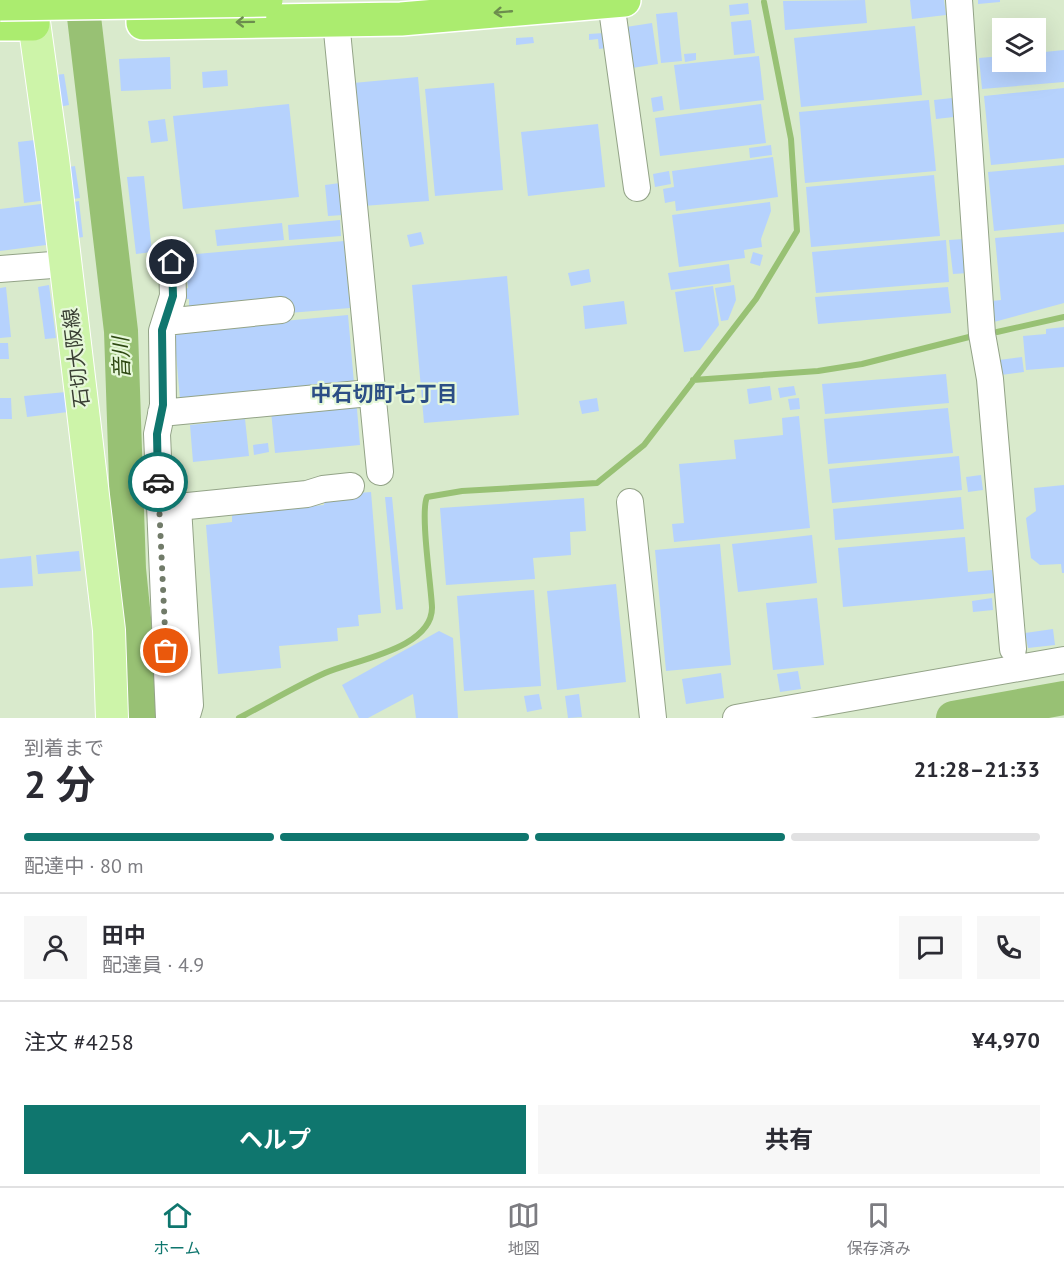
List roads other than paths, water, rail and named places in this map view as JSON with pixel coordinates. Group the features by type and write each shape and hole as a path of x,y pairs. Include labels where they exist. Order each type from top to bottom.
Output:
{"highway":[{"path":"0,4 307,0"},
{"path":"143,11 336,21 499,13 617,1"},
{"path":"0,24 32,12"}],"main road":[{"name":"石切大阪線","path":"32,12 41,59 109,630 112,718"}],"street":[{"path":"959,0 982,334 990,379 1013,649"},
{"path":"617,1 638,188"},
{"path":"336,21 380,472"},
{"path":"172,262 173,296 165,322 161,352 161,413 157,434 175,718 188,712 190,702 178,507 308,494 323,489 351,486"},
{"path":"0,269 65,264"},
{"path":"165,322 281,310"},
{"path":"161,413 359,394"},
{"path":"630,502 653,718"},
{"path":"736,718 1064,660"}],"waterway":[{"name":"音川","path":"82,0 121,331 129,569 144,718"},
{"path":"239,718 314,678 390,651 420,633 429,621 432,607 425,533 427,497 462,491 597,483 644,445 756,299 797,231 791,139 764,2"},
{"path":"997,332 1064,317"},
{"path":"693,380 818,371 862,364 973,336"},
{"path":"953,718 1064,698"}],"district":[{"name":"中石切町七丁目","path":"384,393"}]}
